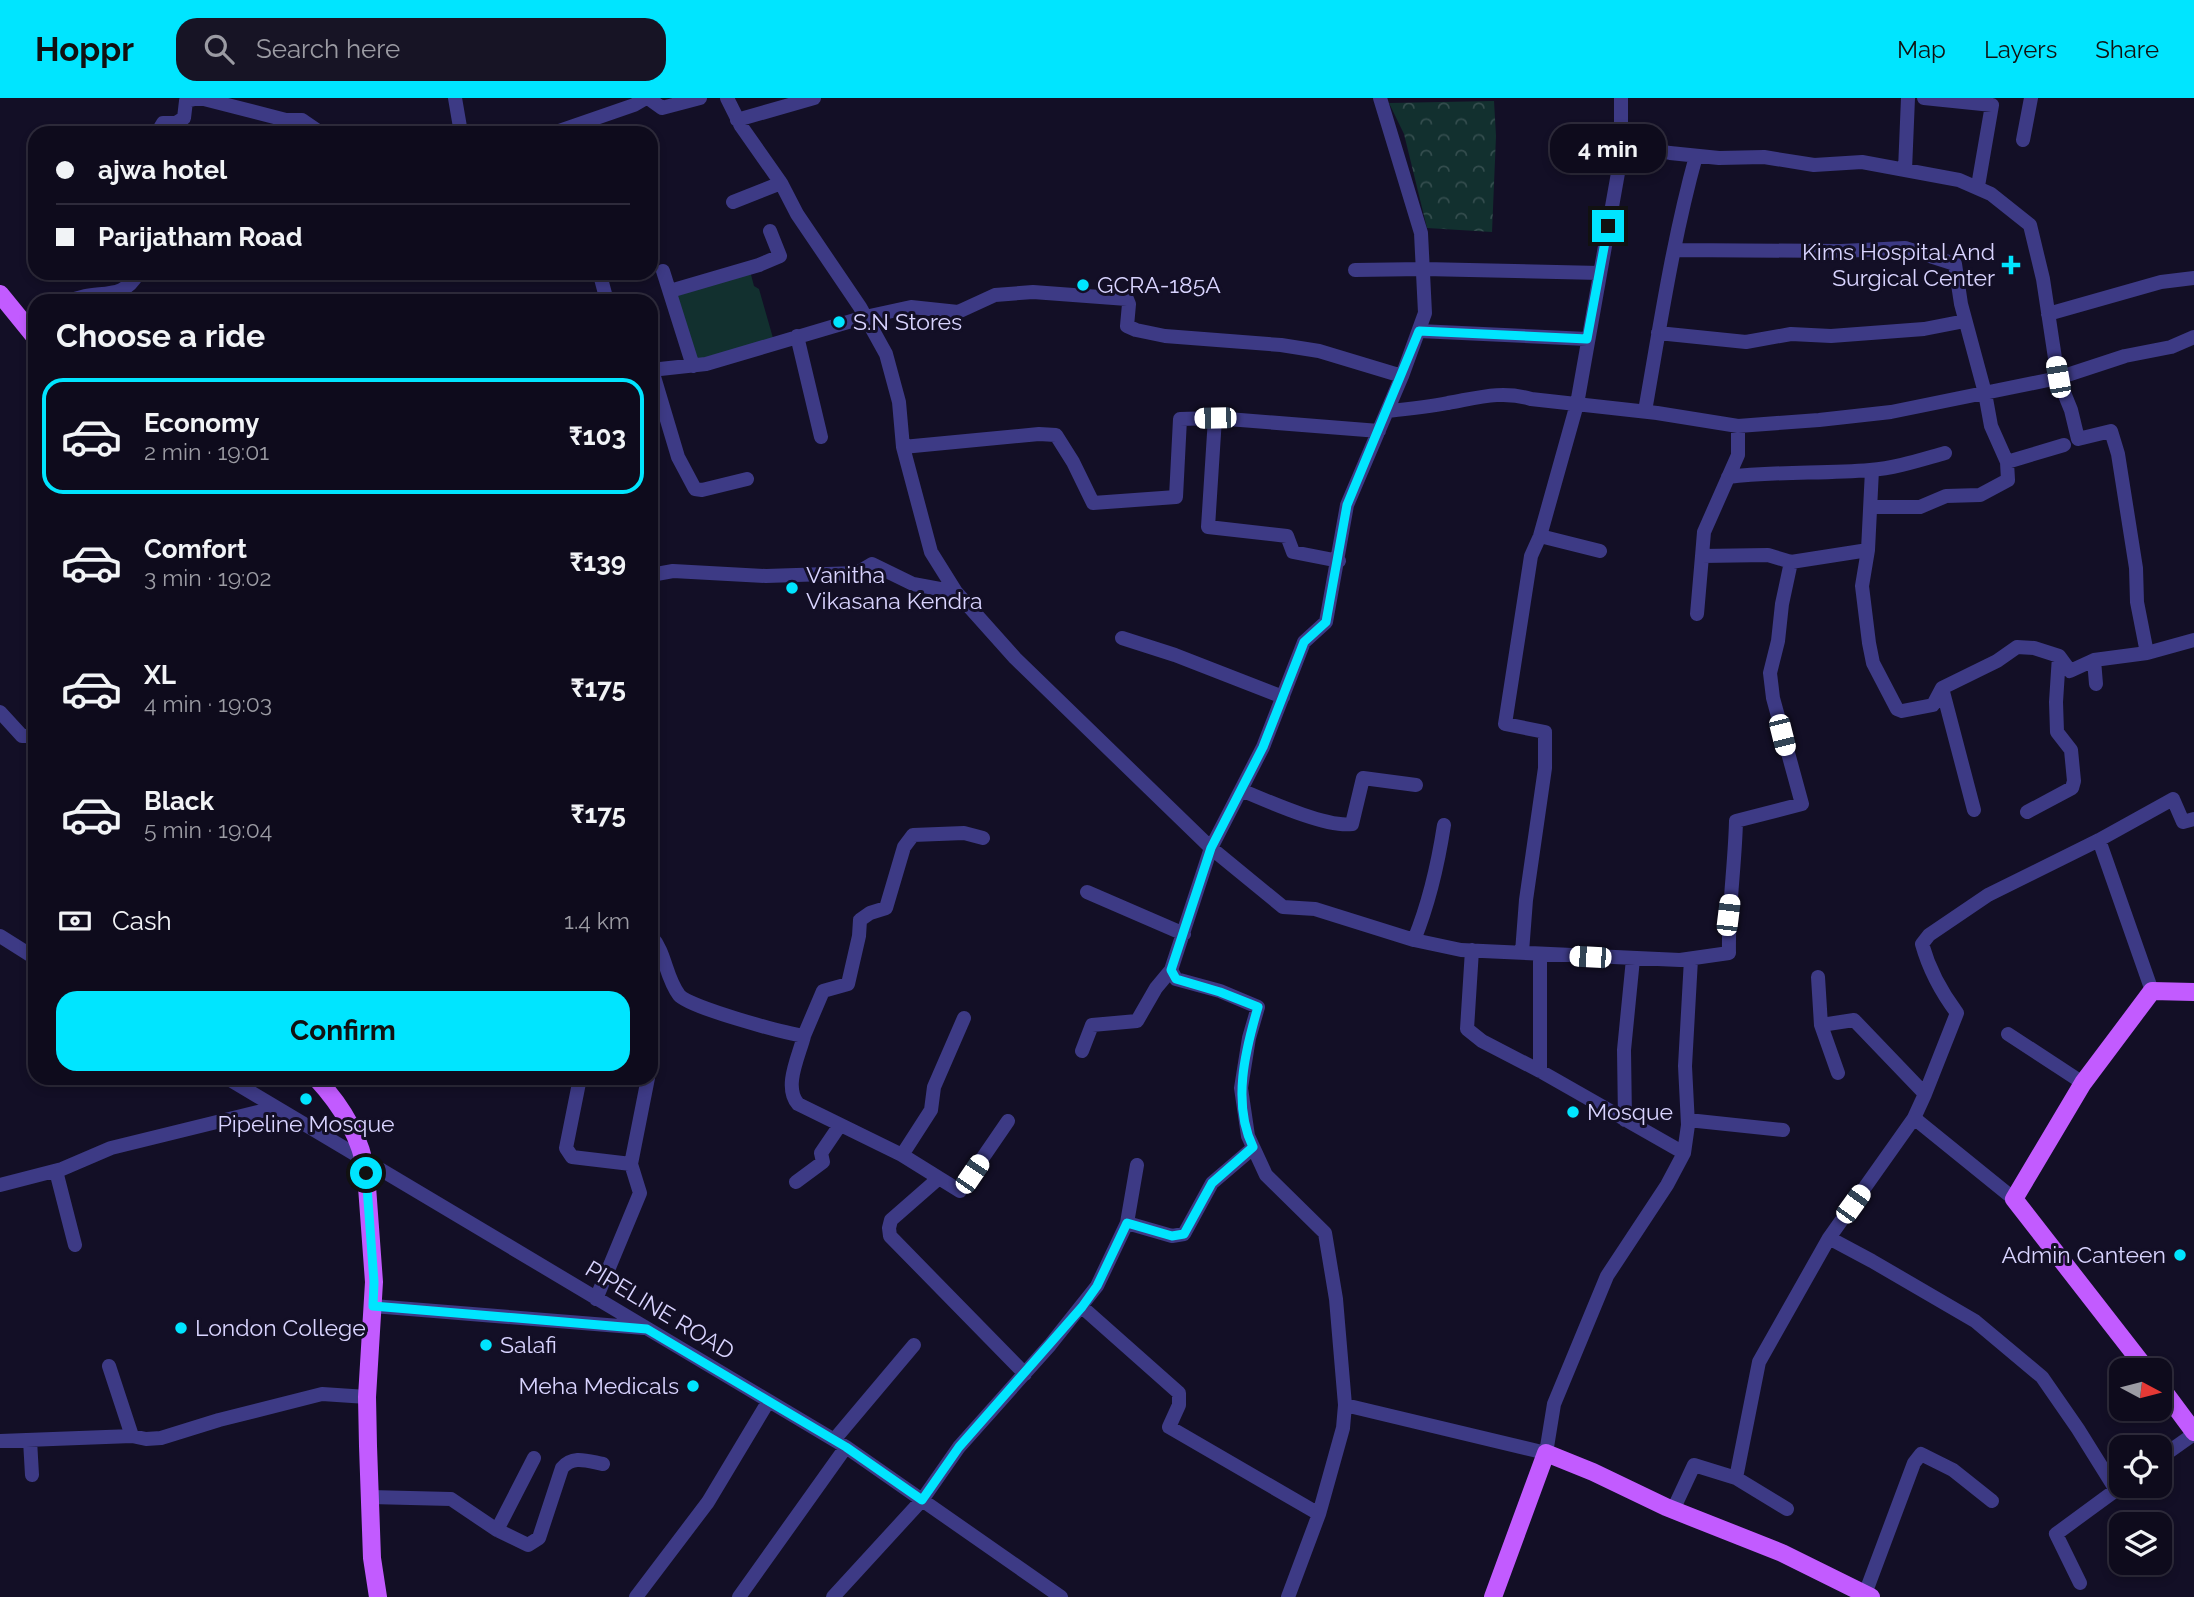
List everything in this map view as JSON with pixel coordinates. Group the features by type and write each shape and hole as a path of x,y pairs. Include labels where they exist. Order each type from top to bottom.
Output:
{"main road":[{"path":"0,294 28,327"},
{"path":"2138,1358 2014,1199 2083,1083 2151,991 2194,992"},
{"path":"322,1085 338,1102 364,1161 374,1282 366,1397 372,1558 378,1597"},
{"path":"2172,1403 2194,1433"},
{"path":"1493,1597 1546,1453 1673,1510 1782,1553 1868,1596"}],"street":[{"path":"161,126 163,123 176,123 184,118 186,101 200,98 286,120 302,120 311,126"},
{"path":"455,98 460,126"},
{"path":"573,126 647,98 662,108 700,98"},
{"path":"727,98 737,120 781,183 797,214 865,317 886,354 899,402 903,447 931,552 956,592 1015,658 1211,848 1283,907 1315,909 1414,940 1472,950 1633,959 1691,959 1729,953 1728,915 1735,863 1736,821 1802,804 1773,698 1770,673 1791,562"},
{"path":"737,120 814,98"},
{"path":"1082,1051 1092,1026 1137,1021 1156,988 1171,970 1211,848 1263,747 1304,642 1326,622 1347,505 1388,411 1426,313 1421,233 1380,98"},
{"path":"1521,952 1545,768 1545,733 1505,724 1531,556 1540,536 1577,404 1621,156 1621,98"},
{"path":"1905,170 1908,98"},
{"path":"1924,98 1992,105 1978,186"},
{"path":"2023,140 2031,98"},
{"path":"1621,143 1696,156 1764,157 1814,165 1862,162 1959,180 1992,194 2030,225 2043,279 2058,377 2071,410 2078,439 2110,431 2118,454 2136,568 2137,603 2147,653"},
{"path":"1645,411 1658,333 1696,156"},
{"path":"733,202 781,183"},
{"path":"670,291 759,265 780,256 770,231"},
{"path":"1675,250 1841,251 1905,248 1955,264 1965,321 1985,393 1991,426 2007,463 2008,480 1980,495 1946,496 1920,507 1871,507"},
{"path":"1355,270 1600,273"},
{"path":"663,271 693,366"},
{"path":"2048,314 2115,293 2161,282 2194,278"},
{"path":"105,294 118,293 133,280"},
{"path":"658,369 706,364 865,317 911,307 958,312 995,295 1033,292 1127,299 1127,326 1136,330 1198,340 1307,349 1402,376"},
{"path":"1658,333 1746,342 1791,334 1831,336 1924,329 1965,321"},
{"path":"1419,331 1587,339"},
{"path":"797,336 821,437"},
{"path":"1388,411 1449,410 1472,397 1513,393 1531,399 1645,411 1738,426 1891,412 2058,377 2125,356 2171,347 2194,337"},
{"path":"658,390 678,457 695,489 702,490 747,479"},
{"path":"903,447 1056,435 1093,503 1176,497 1180,419 1215,418 1379,431"},
{"path":"1215,418 1208,527 1287,537 1293,552 1339,561"},
{"path":"1697,614 1704,532 1738,455 1738,426"},
{"path":"2007,463 2064,445"},
{"path":"1728,477 1765,472 1872,470 1903,465 1945,453"},
{"path":"1872,470 1868,550 1862,586 1873,663 1896,709 1902,711 1933,705 1942,688 1997,661 2017,647 2034,648 2059,656 2070,671 2094,660 2147,653 2194,640"},
{"path":"1540,536 1600,551"},
{"path":"1702,555 1768,555 1791,562 1868,550"},
{"path":"658,574 673,571 766,576 857,573 872,564 913,584 956,592"},
{"path":"1307,619 1326,622"},
{"path":"1122,638 1283,697"},
{"path":"2028,812 2072,788 2074,780 2071,750 2057,732 2059,656"},
{"path":"2094,660 2096,684"},
{"path":"1942,688 1974,810"},
{"path":"0,712 22,736 28,736"},
{"path":"1241,790 1320,819 1347,825 1352,824 1363,778 1416,785"},
{"path":"1735,1478 1759,1362 1829,1238 1914,1118 1957,1013 1944,996 1922,944 1934,931 1988,895 2099,840 2172,799 2183,822 2194,819"},
{"path":"1414,940 1426,912 1444,825"},
{"path":"984,838 964,833 913,835 904,848 886,908 860,920 848,984 823,991 803,1038 792,1082 793,1098 798,1104 902,1155 960,1191 1008,1121"},
{"path":"2099,840 2151,991"},
{"path":"1087,892 1184,934"},
{"path":"0,936 28,954"},
{"path":"658,944 669,980 682,999 763,1027 804,1036 803,1038"},
{"path":"1472,950 1467,1029 1482,1041 1684,1153"},
{"path":"1540,955 1540,1071"},
{"path":"1625,1120 1624,1050 1633,959"},
{"path":"1345,1405 1546,1453 1554,1404 1607,1276 1667,1185 1684,1153 1688,1120 1685,1066 1691,959"},
{"path":"1171,970 1176,979 1258,1007 1249,1038 1241,1088 1248,1136 1266,1175 1325,1233 1337,1310 1345,1405 1343,1428 1319,1514 1288,1597"},
{"path":"1818,977 1821,1025 1838,1073"},
{"path":"902,1155 932,1110 934,1087 964,1018"},
{"path":"1821,1025 1854,1020 1925,1094"},
{"path":"2008,1034 2083,1083"},
{"name":"PIPELINE ROAD","path":"238,1085 840,1444 1061,1597"},
{"path":"579,1085 566,1148 572,1157 631,1164"},
{"path":"596,1299 640,1193 631,1164 647,1085"},
{"path":"0,1185 57,1171 111,1148 274,1108"},
{"path":"1914,1118 2014,1199"},
{"path":"1688,1120 1783,1130"},
{"path":"796,1182 822,1162 821,1153 840,1125"},
{"path":"1127,1223 1172,1236 1184,1234 1212,1183 1253,1147"},
{"path":"833,1597 922,1500 959,1447 1025,1374 1097,1286 1127,1223 1136,1165"},
{"path":"57,1171 75,1244"},
{"path":"939,1178 891,1220 891,1236 1025,1374"},
{"path":"1829,1238 1975,1321 2042,1377 2109,1475"},
{"path":"373,1306 647,1329"},
{"path":"1082,1307 1179,1393 1178,1405 1169,1427 1319,1514"},
{"path":"739,1597 840,1444 914,1345"},
{"path":"109,1366 132,1436"},
{"path":"0,1441 132,1436 160,1438 322,1394 366,1397"},
{"path":"636,1597 701,1512 768,1402"},
{"path":"2172,1449 2194,1433"},
{"path":"30,1440 32,1475"},
{"path":"1868,1596 1914,1463 1921,1454 1953,1470 1993,1501"},
{"path":"497,1530 534,1458"},
{"path":"370,1497 452,1499 497,1530 528,1545 538,1538 562,1468 568,1460 603,1464"},
{"path":"1673,1510 1693,1465 1735,1478 1787,1509"},
{"path":"2080,1583 2056,1534 2109,1495"}],"green space":[{"path":"1494,101 1496,136 1492,232 1427,228 1404,134 1389,103"},
{"path":"750,271 754,286 759,289 773,338 695,363 674,293"}],"place":[{"name":"Kims Hospital And Surgical Center","path":"2011,265"},
{"name":"GCRA-185A","path":"1083,285"},
{"name":"S.N Stores","path":"839,322"},
{"name":"Vanitha Vikasana Kendra","path":"792,588"},
{"name":"Pipeline Mosque","path":"306,1099"},
{"name":"Mosque","path":"1573,1112"},
{"name":"Admin Canteen","path":"2180,1255"},
{"name":"London College","path":"181,1328"},
{"name":"Salafi","path":"486,1345"},
{"name":"Meha Medicals","path":"693,1386"}],"route":[{"path":"366,1173 374,1282 373,1306 647,1329 846,1447 922,1500 959,1447 1082,1307 1097,1286 1127,1223 1172,1236 1184,1234 1212,1183 1253,1147 1248,1136 1241,1088 1249,1038 1258,1007 1176,979 1171,970 1211,848 1263,747 1304,642 1326,622 1347,505 1419,331 1587,339 1608,226"}]}
